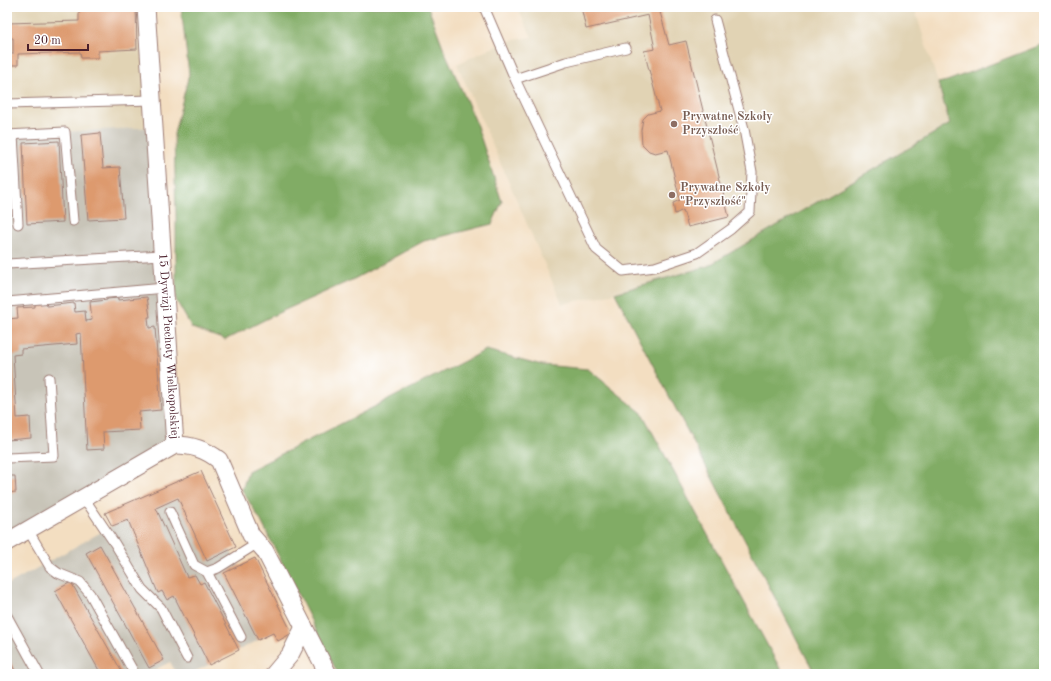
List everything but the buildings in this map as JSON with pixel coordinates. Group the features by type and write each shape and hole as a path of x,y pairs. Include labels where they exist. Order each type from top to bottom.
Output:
{"street":[{"name":"15 Dywizji Piechoty Wielkopolskiej","path":"146,7 175,445 186,445 198,448 209,453 218,460 251,535 265,551 328,674"},
{"path":"7,542 175,445"},
{"path":"274,674 290,655 304,627"}],"lane":[{"path":"484,7 515,79 596,249 623,271 655,267 696,254 731,230 750,212 752,172 744,129 715,20"},
{"path":"515,79 566,62 626,48"},
{"path":"7,104 152,100"},
{"path":"18,224 10,135 65,132 74,221"},
{"path":"7,264 162,255"},
{"path":"7,302 164,288"},
{"path":"7,458 54,456 49,378"},
{"path":"84,498 115,544 142,589 161,608 187,658"},
{"path":"170,512 194,565 207,572 241,637"},
{"path":"28,530 50,567 80,582 90,594 132,669"},
{"path":"207,572 218,568 258,543"},
{"path":"7,616 39,674"}],"shaded area":[{"path":"7,7 146,7 154,127 7,135"},
{"name":"Prywatne Szkoły \"Przyszłość\"","path":"517,7 914,7 951,124 708,266 615,293 562,304 457,64 507,41 532,37"},
{"path":"154,127 175,445 7,542 7,135"},
{"path":"192,493 239,565 273,633 192,673 177,674 170,662 146,674 7,674 7,585 112,526"}],"green space":[{"path":"181,7 428,7 445,52 475,120 502,202 492,224 424,241 354,279 276,314 225,340 192,328 176,300 174,134 189,74"},
{"path":"1044,44 1044,674 815,674 615,293 708,266 950,124 938,83 947,81"},
{"path":"486,350 542,365 588,369 642,413 783,674 338,674 261,521 242,490 248,471"}],"place":[{"name":"Prywatne Szkoły Przyszłość","path":"674,124"},
{"name":"Prywatne Szkoły \"Przyszłość\"","path":"672,195"}]}
